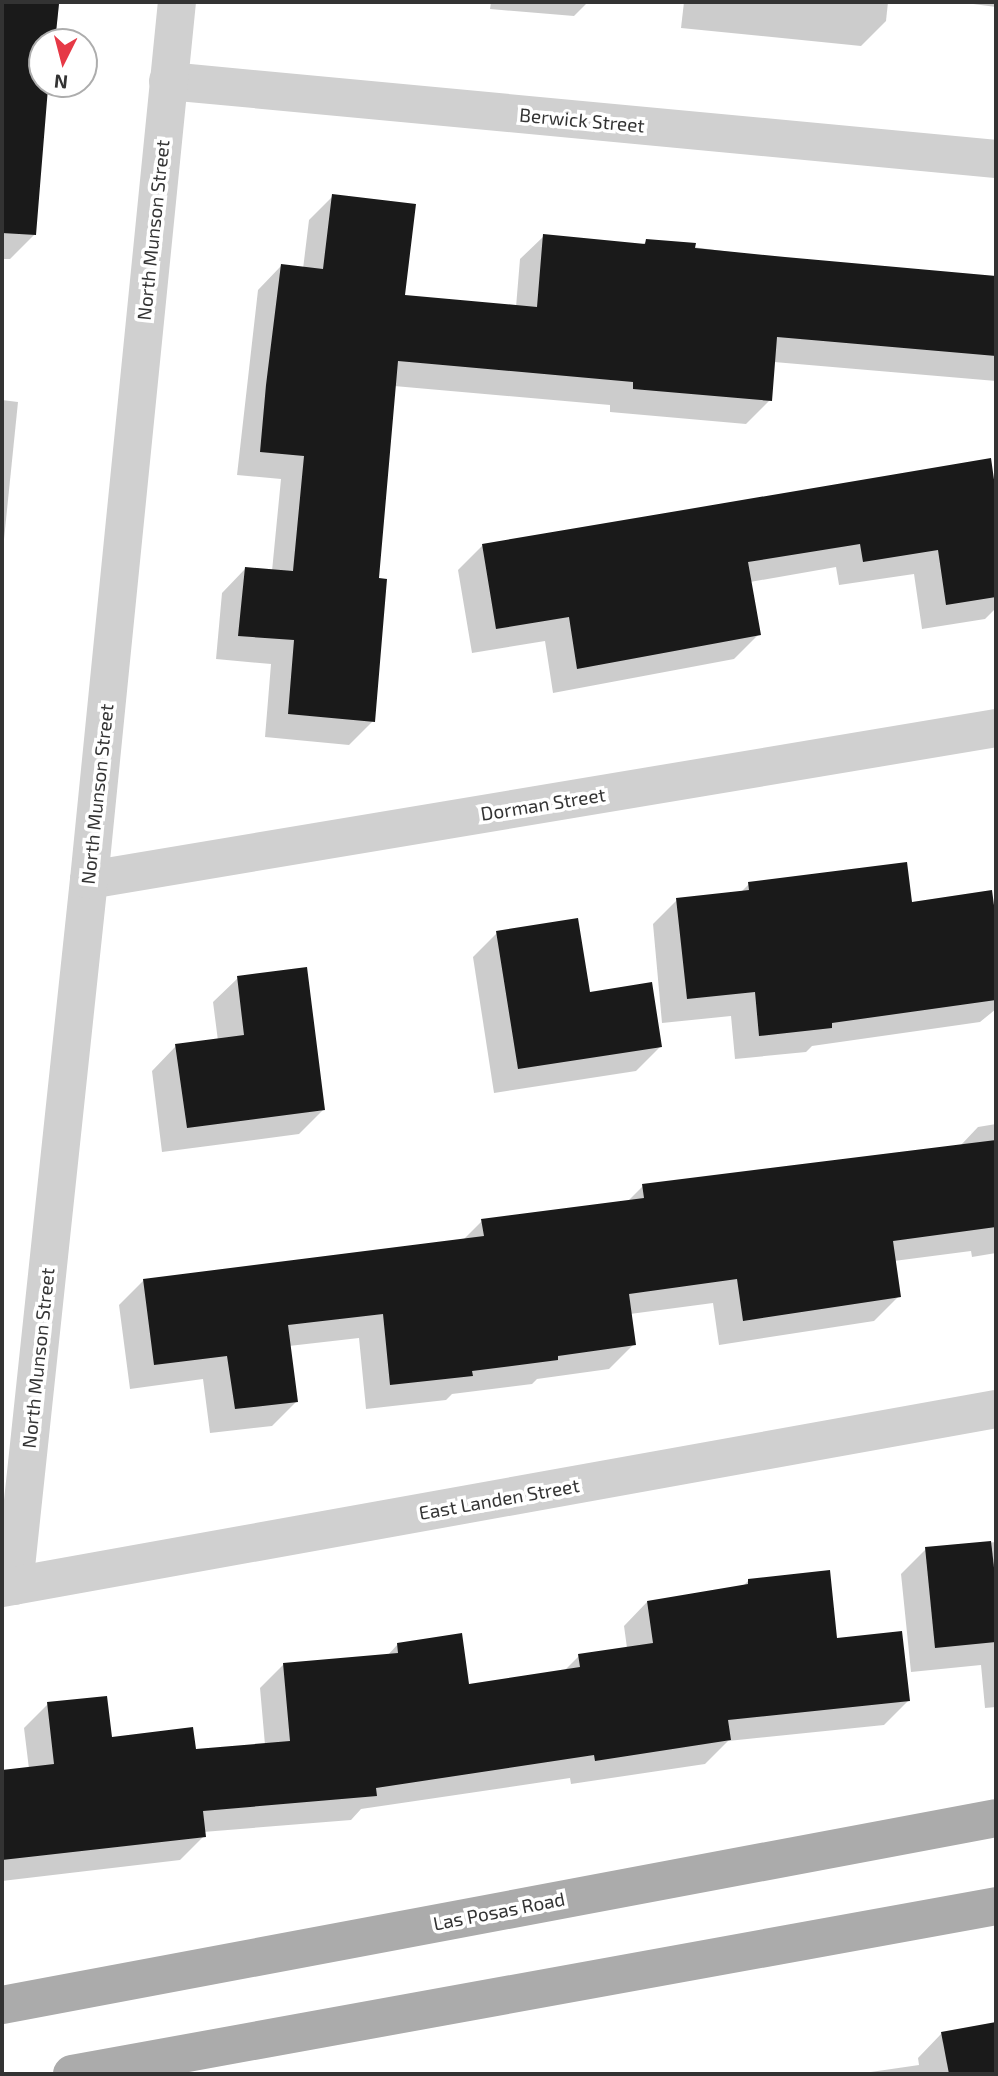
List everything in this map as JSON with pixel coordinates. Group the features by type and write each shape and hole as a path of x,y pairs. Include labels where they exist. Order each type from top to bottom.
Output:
{"main road":[{"name":"Las Posas Road","path":"2,2005 996,1818"},
{"path":"72,2074 996,1906"}],"street":[{"name":"North Munson Street","path":"8,1587 89,880 177,2"},
{"name":"Berwick Street","path":"168,81 996,159"},
{"name":"Dorman Street","path":"89,880 996,728"},
{"name":"East Landen Street","path":"8,1587 996,1409"}],"building":[{"path":"2,2 59,4 56,28 28,28 28,98 47,98 36,235 2,233"},
{"path":"332,194 416,204 405,295 537,307 543,234 645,244 646,239 696,243 695,248 996,276 996,356 777,337 772,401 633,389 633,382 398,361 379,578 387,579 375,722 288,714 294,640 238,636 245,567 293,571 304,456 260,452 266,385 281,264 323,269"},
{"path":"991,458 996,494 996,597 946,605 938,550 863,562 860,544 748,562 761,635 577,669 569,617 496,629 482,544"},
{"path":"907,862 912,902 992,890 996,921 996,1000 832,1023 832,1028 759,1036 755,992 687,999 676,898 749,890 748,882"},
{"path":"578,918 590,992 652,982 662,1047 518,1069 496,931"},
{"path":"307,967 325,1110 187,1128 175,1044 244,1035 237,976"},
{"path":"996,1140 996,1227 893,1241 901,1297 743,1321 737,1279 629,1294 636,1345 558,1356 558,1360 472,1371 473,1376 390,1385 383,1314 288,1325 298,1402 235,1409 227,1356 154,1365 143,1279 484,1236 481,1219 644,1198 642,1184"},
{"path":"991,1541 996,1585 996,1642 935,1648 925,1547"},
{"path":"830,1570 837,1638 902,1631 910,1701 728,1720 731,1740 595,1761 594,1755 376,1788 377,1796 203,1811 206,1837 2,1860 2,1770 54,1764 47,1702 107,1696 112,1737 193,1727 196,1749 290,1741 283,1663 398,1653 397,1643 462,1633 469,1684 580,1667 578,1654 653,1643 647,1601 748,1584 748,1579"},
{"path":"996,2022 996,2074 949,2074 941,2032"}]}
